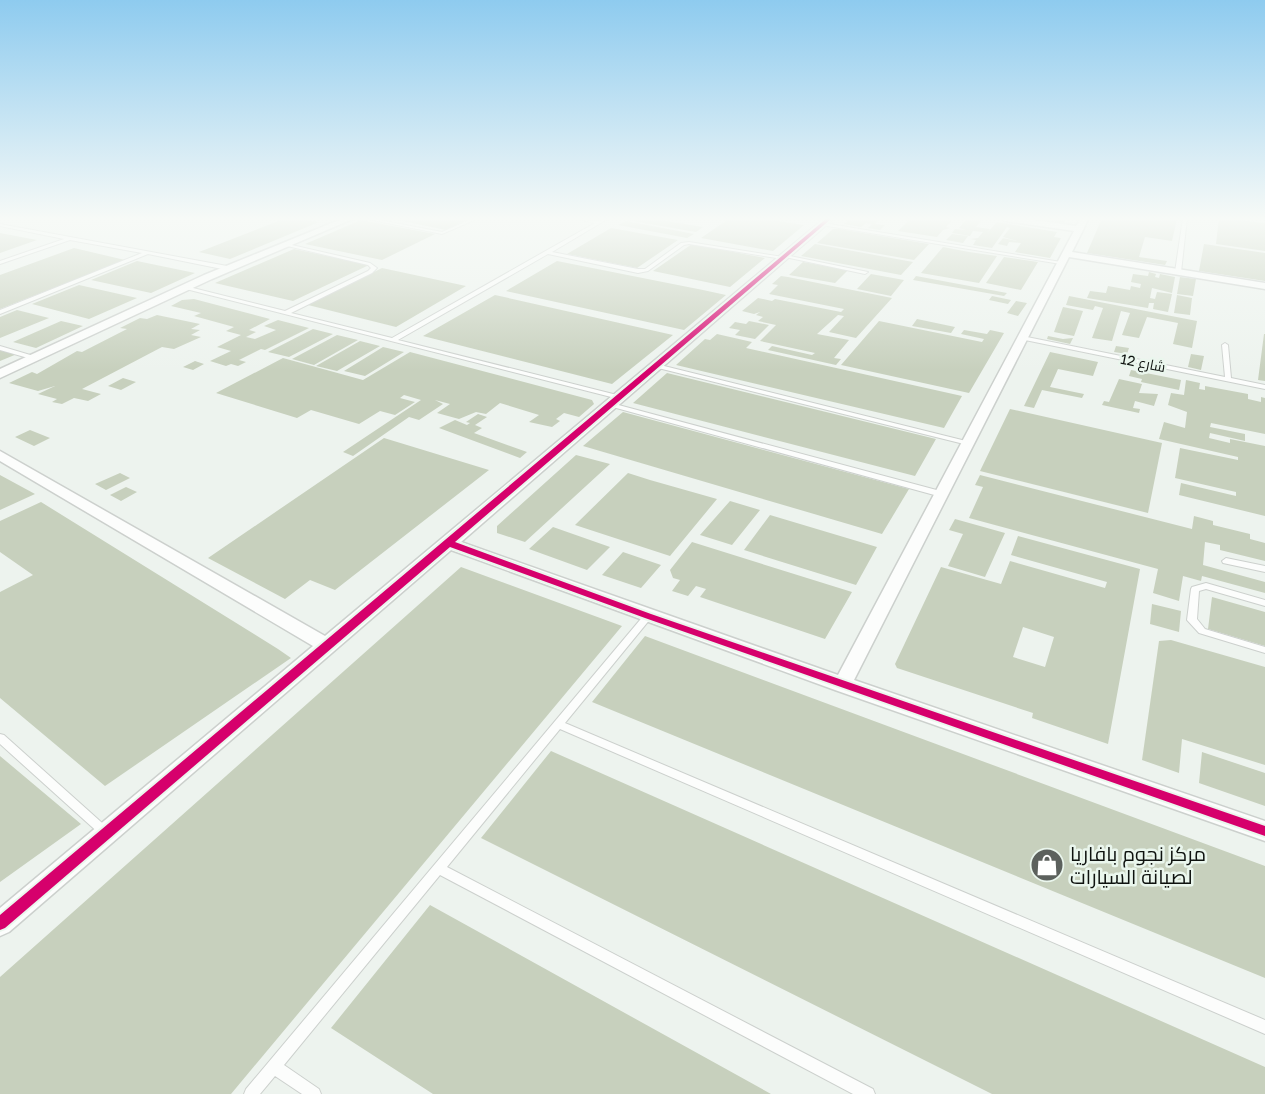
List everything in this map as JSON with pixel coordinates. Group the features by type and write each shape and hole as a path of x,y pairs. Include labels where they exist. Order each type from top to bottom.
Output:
{"street":[{"path":"0,374 225,269"},
{"path":"0,924 770,269"},
{"path":"842,685 1058,269"},
{"path":"1154,269 1265,286"},
{"path":"0,455 327,646"},
{"path":"448,543 842,685 1265,831"}],"lane":[{"path":"0,312 108,269"},
{"path":"286,313 372,269"},
{"path":"393,340 517,269"},
{"path":"629,269 638,271 647,269"},
{"path":"849,269 865,272"},
{"path":"185,288 393,340 941,494"},
{"name":"شارع 12","path":"1022,338 1265,387"},
{"path":"1225,345 1228,380"},
{"path":"0,348 35,358"},
{"path":"656,366 968,443"},
{"path":"1226,561 1265,569"},
{"path":"1265,603 1206,586 1198,587 1195,589 1192,620 1202,631 1265,650"},
{"path":"251,1094 648,616"},
{"path":"558,724 1265,1027"},
{"path":"0,738 107,834"},
{"path":"438,868 868,1094"},
{"path":"274,1066 314,1094"}],"building":[{"path":"16,269 102,269 0,309 0,275"},
{"path":"118,269 176,269 195,273 151,293 91,280"},
{"path":"247,269 360,269 293,301 215,283"},
{"path":"380,269 466,286 396,327 308,305"},
{"path":"543,269 597,269 726,295 684,330 506,291"},
{"path":"656,269 752,269 730,287 653,271"},
{"path":"795,269 848,270 835,283 789,275"},
{"path":"870,269 906,269 901,275"},
{"path":"924,269 988,269 979,283 921,273"},
{"path":"996,269 1034,269 1021,290 986,283"},
{"path":"1199,269 1265,269 1265,281 1199,271"},
{"path":"1149,272 1156,274 1155,277 1159,278 1160,274 1175,277 1172,293 1152,288 1150,298 1155,299 1157,292 1172,294 1168,312 1153,309 1154,303 1149,303 1148,308 1087,298 1090,291 1106,293 1108,286 1130,290 1131,286 1140,288 1141,284 1131,282 1133,274 1148,276"},
{"path":"871,274 904,280 891,296 857,289"},
{"path":"781,276 892,298 856,338 829,332 844,316 838,315 817,334 849,340 834,358 841,359 836,365 768,350 772,346 812,355 815,353 760,341 776,325 758,321 763,317 756,315 760,312 754,314 742,311 758,298 772,301 775,299 841,312 844,309 769,294 778,285 772,284"},
{"path":"916,276 1007,293 1004,296 913,280"},
{"path":"1180,277 1196,279 1193,296 1177,294"},
{"path":"79,285 137,298 89,319 32,304"},
{"path":"495,295 673,335 612,384 423,336"},
{"path":"1177,295 1192,298 1190,315 1174,313"},
{"path":"992,296 1011,300 1008,304 989,300"},
{"path":"1069,296 1197,321 1192,348 1173,344 1178,323 1147,317 1139,338 1122,335 1130,313 1121,311 1112,341 1092,338 1103,308 1095,306 1093,310 1066,305"},
{"path":"194,299 270,319 249,330 256,332 246,337 255,339 276,330 264,326 278,320 309,328 239,360 246,362 238,366 231,364 226,366 210,361 231,351 217,347 241,335 226,331 234,327 194,316 201,313 171,306 182,300"},
{"path":"1016,301 1027,303 1018,316 1007,313"},
{"path":"1063,307 1083,311 1074,336 1054,332"},
{"path":"17,310 49,318 0,338 0,317"},
{"path":"157,315 200,324 191,329 200,330 191,335 201,337 174,349 162,347 82,389 101,394 88,401 74,398 62,404 52,402 57,399 38,394 55,386 38,391 9,383 32,372 37,374 77,351 82,352 127,329 120,328 140,318 147,319"},
{"path":"917,319 955,327 951,333 912,326"},
{"path":"61,321 83,326 36,348 13,342"},
{"path":"749,321 769,325 755,339 735,335 740,330 729,328 735,322 746,324"},
{"path":"879,321 982,342 984,339 961,334 964,330 987,334 990,330 1004,333 969,393 841,365"},
{"path":"313,329 333,334 289,357 268,352"},
{"path":"717,334 752,342 746,348 962,396 944,428 676,365 705,339 710,340"},
{"path":"1265,334 1265,381 1258,380"},
{"path":"337,335 358,340 314,365 292,359"},
{"path":"1048,336 1073,338 1070,344 1047,339"},
{"path":"360,341 380,346 337,371 316,366"},
{"path":"1116,346 1129,348 1127,354 1114,352"},
{"path":"383,347 404,352 365,376 344,371"},
{"path":"0,350 17,354 0,361"},
{"path":"410,352 592,400 594,404 579,417 564,413 556,419 560,421 552,427 529,422 539,415 500,403 486,414 476,412 459,419 437,413 450,404 435,400 443,404 419,420 409,417 353,456 343,452 421,400 404,395 400,398 415,402 395,415 380,411 359,424 311,410 297,418 216,393 283,358 363,380"},
{"path":"1050,352 1098,362 1093,376 1058,369 1050,387 1084,394 1082,398 1042,390 1034,408 1024,406"},
{"path":"1191,354 1204,356 1201,370 1188,367"},
{"path":"195,361 204,364 193,370 183,367"},
{"path":"1131,370 1181,380 1179,390 1141,382 1142,379 1129,376"},
{"path":"667,373 936,439 915,476 633,403"},
{"path":"123,378 136,382 121,390 108,386"},
{"path":"1119,379 1142,384 1139,393 1158,394 1154,406 1135,401 1133,408 1140,409 1139,413 1102,405 1104,401 1109,402"},
{"path":"1186,380 1200,383 1199,389 1205,390 1205,386 1248,394 1248,399 1261,402 1261,397 1265,398 1265,434 1211,423 1210,427 1245,434 1245,441 1210,433 1209,438 1230,443 1230,439 1265,446 1265,516 1179,495 1181,483 1236,496 1236,492 1175,478 1180,448 1238,460 1238,457 1159,439 1164,422 1185,428 1187,412 1168,405 1171,393 1184,395"},
{"path":"1010,409 1162,443 1148,513 980,471"},
{"path":"623,412 909,489 882,534 583,446"},
{"path":"478,414 487,417 475,425 482,428 474,433 527,452 520,458 439,428 455,420 467,425 470,423 466,422"},
{"path":"30,430 50,438 34,446 15,437"},
{"path":"384,438 489,470 335,590 310,580 285,599 208,558"},
{"path":"576,455 610,464 525,542 497,533 497,526"},
{"path":"120,473 130,478 106,490 95,484"},
{"path":"628,473 717,499 670,556 575,525"},
{"path":"0,475 35,494 0,510"},
{"path":"980,475 1192,529 1194,516 1213,521 1213,525 1250,534 1250,539 1265,543 1265,561 1220,550 1220,545 1205,542 1203,565 1265,582 1265,593 1202,576 1201,581 1183,576 1179,601 1153,593 1158,569 969,518 983,487 975,485"},
{"path":"126,487 137,492 121,501 110,495"},
{"path":"730,501 760,510 732,545 700,535"},
{"path":"41,502 291,658 105,786 0,698 0,592 33,575 0,552 0,521"},
{"path":"770,515 877,547 856,585 744,550"},
{"path":"955,519 1005,533 985,577 948,566 963,534 949,530"},
{"path":"553,527 610,547 587,570 529,549"},
{"path":"1018,536 1140,569 1108,744 1032,718 1033,713 897,668 895,664 941,567 1001,584 1010,561 1105,588 1107,582 1011,555","holes":["1023,627 1054,637 1045,667 1013,657"]},
{"path":"692,542 852,592 825,639 700,597 706,589 696,586 688,596 672,591 680,580 673,578 670,570"},
{"path":"623,552 661,565 641,588 602,575"},
{"path":"461,567 622,626 231,1094 0,1094 0,977"},
{"path":"1212,597 1265,612 1265,646 1208,629"},
{"path":"1152,604 1181,611 1179,632 1150,624"},
{"path":"645,636 1265,866 1265,978 592,702"},
{"path":"1171,640 1265,667 1265,765 1182,739 1179,773 1142,760 1159,641"},
{"path":"551,751 1265,1067 1265,1094 992,1094 481,838"},
{"path":"1202,752 1265,773 1265,806 1199,783"},
{"path":"0,756 81,824 0,882"},
{"path":"430,905 771,1094 433,1094 331,1028"}],"cycle path":[{"path":"0,924 770,269"},
{"path":"448,543 648,616 1265,831"}],"place":[{"name":"مركز نجوم بافاريا لصيانة السيارات","path":"1047,865"}]}
